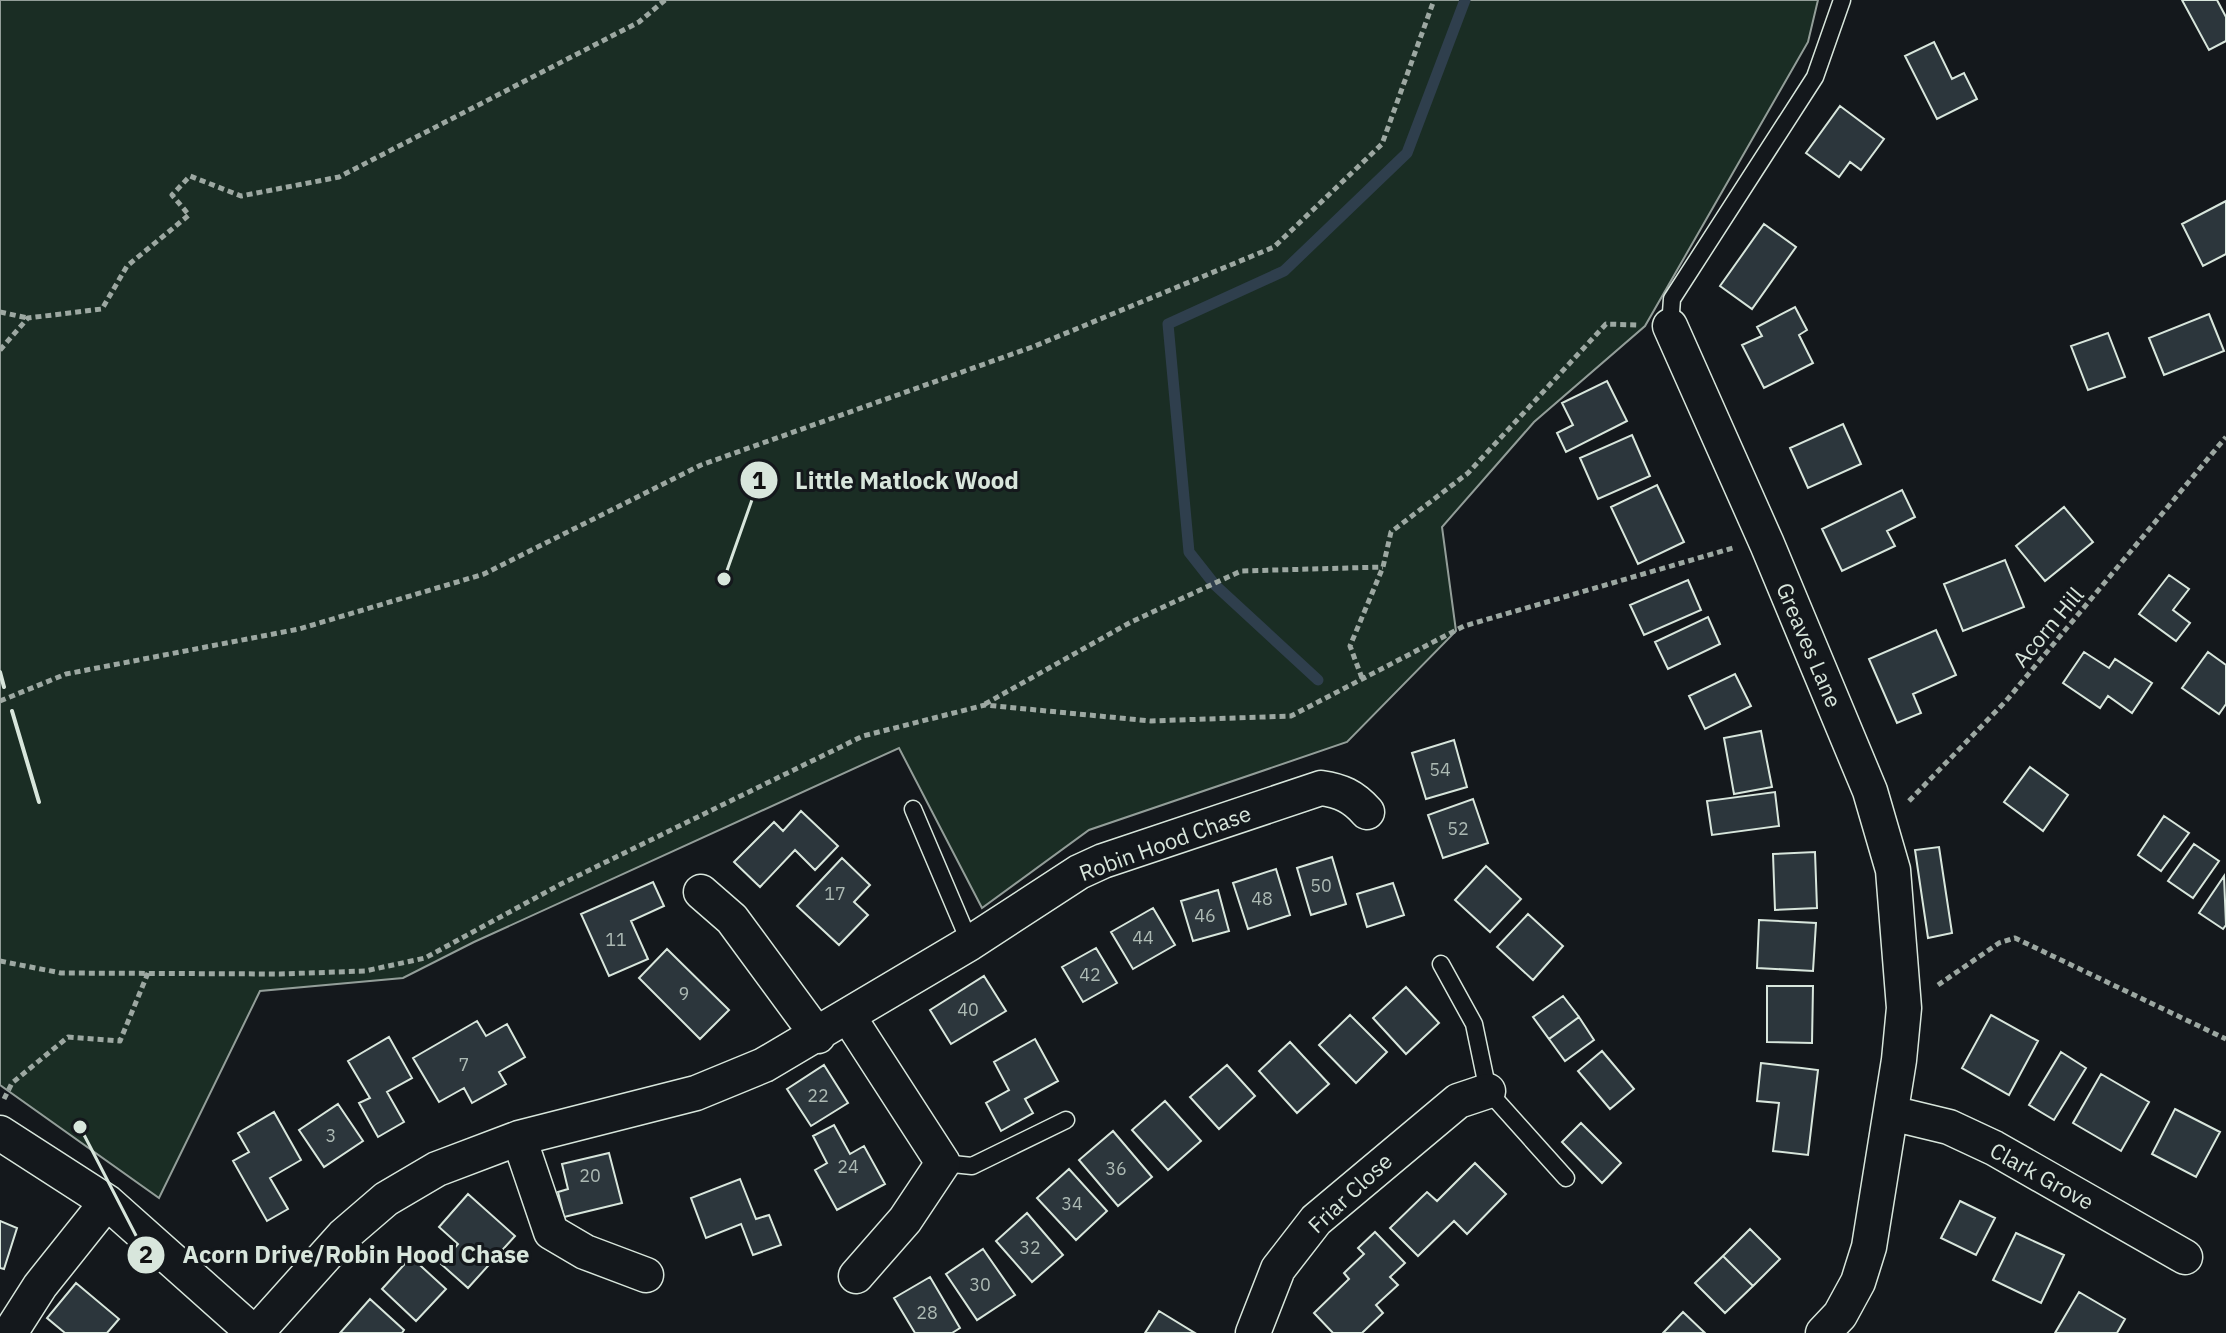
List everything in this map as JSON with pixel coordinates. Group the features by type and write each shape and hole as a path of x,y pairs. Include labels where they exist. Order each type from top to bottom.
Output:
{"street":[{"name":"Greaves Lane","path":"1670,326 1765,539 1883,827 1893,870 1904,1008 1891,1113 1869,1247 1858,1282 1840,1315 1823,1333"},
{"name":"Robin Hood Chase","path":"255,1333 343,1236 386,1199 437,1169 519,1138 696,1093 764,1065 818,1036 970,943 1079,872 1149,844 1321,788 1340,791 1356,799 1367,812"},
{"path":"701,892 732,919 818,1036"},
{"path":"848,1016 943,1163 905,1220 856,1276"},
{"name":"Friar Close","path":"1253,1333 1278,1269 1316,1220 1458,1101 1488,1091"},
{"name":"Clark Grove","path":"1891,1113 1949,1127 1994,1148 2185,1257"},
{"path":"0,1133 107,1202 255,1333"},
{"path":"519,1138 551,1232 585,1252 646,1275"},
{"path":"10,1333 40,1286 107,1202"}],"lane":[{"path":"1670,326 1672,299 1815,77 1842,0"},
{"path":"913,809 970,943"},
{"path":"1441,964 1474,1024 1488,1091 1566,1178"},
{"path":"943,1163 972,1166 1066,1120"}],"path":[{"path":"0,312 28,318 102,309 127,266 189,215 172,195 190,176 241,196 339,177 639,22 665,0"},
{"path":"0,701 66,674 299,629 484,574 701,465 1035,346 1274,247 1382,144 1434,0"},
{"path":"0,350 28,318"},
{"path":"1362,678 1350,646 1383,567 1391,532 1468,473 1606,324 1670,326"},
{"name":"Acorn Hill","path":"1883,827 2006,701 2226,437"},
{"path":"985,705 1151,721 1291,716 1464,626 1765,539"},
{"path":"0,961 61,973 148,973 365,971 425,958 561,884 815,757 863,736 985,705 1131,622 1241,571 1383,567"},
{"path":"1904,1008 1999,943 2015,938 2226,1039"},
{"path":"0,1107 12,1083 68,1037 120,1041 148,973"}],"green space":[{"path":"0,0 1818,0 1808,42 1645,326 1534,422 1442,527 1456,631 1347,742 1089,830 982,908 899,748 474,942 403,978 260,991 159,1198 0,1085"}],"building":[{"path":"2182,0 2217,0 2226,17 2226,41 2209,50"},
{"path":"1934,42 1952,79 1964,73 1977,99 1937,119 1905,56"},
{"path":"1840,106 1884,139 1861,170 1850,162 1839,177 1806,153"},
{"path":"2226,201 2226,254 2203,266 2182,224"},
{"path":"1764,224 1796,247 1752,309 1720,286"},
{"path":"1795,307 1807,330 1799,335 1813,363 1764,388 1742,345 1762,336 1757,327"},
{"path":"2209,314 2224,351 2164,375 2149,338"},
{"path":"2108,333 2125,377 2088,390 2071,346"},
{"path":"1607,381 1627,421 1566,452 1557,433 1573,425 1562,403"},
{"path":"1843,424 1861,464 1808,488 1790,448"},
{"path":"1632,435 1650,476 1598,499 1580,458"},
{"path":"1657,485 1684,542 1638,564 1611,507"},
{"path":"1902,490 1915,517 1887,531 1895,546 1842,571 1822,529"},
{"path":"2064,507 2093,542 2045,581 2016,546"},
{"path":"2005,560 2024,607 1963,631 1944,584"},
{"path":"2169,575 2189,589 2173,610 2190,623 2176,641 2139,614"},
{"path":"1688,580 1701,610 1644,635 1630,605"},
{"path":"1708,617 1720,644 1668,669 1655,642"},
{"path":"1936,630 1956,675 1913,694 1921,713 1897,723 1869,659"},
{"path":"2084,652 2109,668 2115,659 2152,683 2132,713 2108,696 2100,708 2063,683"},
{"path":"2208,652 2226,665 2226,704 2219,714 2182,688"},
{"path":"1735,674 1751,706 1705,729 1689,696"},
{"path":"1761,731 1772,787 1734,794 1724,738"},
{"path":"1454,740 1467,787 1426,799 1412,753"},
{"path":"2030,767 2068,795 2043,831 2004,802"},
{"path":"1775,792 1779,826 1712,835 1707,801"},
{"path":"1473,799 1488,843 1443,858 1428,815"},
{"path":"801,811 838,846 815,870 795,850 760,887 734,862 774,822 783,831"},
{"path":"2164,816 2189,833 2161,871 2138,855"},
{"path":"2194,844 2219,861 2193,898 2168,881"},
{"path":"1939,847 1952,933 1928,938 1915,850"},
{"path":"1815,852 1817,908 1775,910 1773,854"},
{"path":"1332,857 1346,904 1311,915 1297,868"},
{"path":"842,858 870,885 854,902 868,915 839,945 797,906"},
{"path":"1486,866 1521,899 1490,932 1455,900"},
{"path":"1276,869 1290,915 1248,929 1233,883"},
{"path":"2224,876 2226,925 2223,929 2199,913"},
{"path":"653,882 664,906 631,921 648,959 609,976 581,914"},
{"path":"1393,883 1404,915 1367,927 1357,894"},
{"path":"1218,890 1229,931 1193,941 1181,901"},
{"path":"1153,908 1175,945 1133,969 1111,932"},
{"path":"1528,914 1563,946 1533,980 1497,947"},
{"path":"1759,920 1816,923 1813,971 1757,968"},
{"path":"1096,948 1117,983 1083,1002 1062,967"},
{"path":"667,949 729,1010 700,1039 639,978"},
{"path":"984,976 1006,1011 951,1044 930,1010"},
{"path":"1767,986 1813,986 1812,1043 1767,1042"},
{"path":"1406,987 1439,1023 1406,1054 1373,1018"},
{"path":"1563,996 1579,1017 1549,1039 1533,1017"},
{"path":"1350,1015 1387,1052 1356,1083 1319,1045"},
{"path":"1991,1015 2038,1041 2009,1095 1962,1068"},
{"path":"1579,1017 1594,1040 1565,1061 1549,1039"},
{"path":"477,1021 486,1036 507,1024 525,1057 499,1072 506,1084 472,1103 464,1088 439,1102 413,1058"},
{"path":"389,1037 412,1078 387,1092 404,1122 378,1137 359,1103 370,1098 348,1061"},
{"path":"1035,1039 1058,1081 1025,1099 1033,1113 1001,1131 986,1103 1009,1090 994,1062"},
{"path":"1290,1042 1329,1084 1297,1113 1259,1071"},
{"path":"1602,1051 1634,1089 1610,1109 1578,1071"},
{"path":"2061,1052 2086,1068 2054,1120 2029,1105"},
{"path":"1761,1063 1818,1070 1808,1155 1773,1151 1779,1103 1757,1101"},
{"path":"824,1065 848,1103 811,1126 787,1089"},
{"path":"1227,1065 1255,1096 1219,1129 1190,1097"},
{"path":"2101,1074 2149,1102 2121,1151 2073,1123"},
{"path":"1165,1101 1201,1141 1168,1170 1132,1130"},
{"path":"338,1104 363,1141 324,1167 299,1130"},
{"path":"2175,1109 2220,1132 2196,1177 2152,1154"},
{"path":"274,1112 301,1160 270,1178 288,1209 267,1221 233,1161 249,1152 238,1133"},
{"path":"1581,1123 1621,1163 1602,1183 1562,1142"},
{"path":"834,1125 850,1154 864,1146 885,1184 837,1210 815,1170 827,1163 813,1136"},
{"path":"1113,1131 1152,1177 1118,1206 1079,1160"},
{"path":"609,1153 622,1203 564,1217 558,1192 568,1189 562,1164"},
{"path":"1475,1163 1506,1194 1467,1234 1454,1221 1418,1256 1390,1228 1427,1192 1437,1201"},
{"path":"1069,1169 1107,1211 1076,1240 1037,1198"},
{"path":"740,1179 756,1219 769,1215 781,1245 753,1255 741,1224 706,1238 691,1198"},
{"path":"468,1194 515,1236 468,1288 441,1264 458,1244 439,1227"},
{"path":"1960,1201 1995,1218 1976,1255 1941,1238"},
{"path":"1027,1213 1063,1255 1032,1282 996,1241"},
{"path":"0,1221 17,1228 4,1269 0,1268"},
{"path":"1750,1229 1780,1259 1753,1286 1723,1256"},
{"path":"1375,1232 1405,1263 1390,1277 1398,1285 1376,1305 1383,1313 1362,1333 1333,1333 1314,1313 1349,1279 1344,1273 1364,1254 1358,1248"},
{"path":"2016,1233 2064,1255 2041,1303 1993,1280"},
{"path":"983,1249 1015,1295 977,1320 946,1274"},
{"path":"1723,1256 1753,1286 1725,1313 1695,1283"},
{"path":"411,1257 446,1289 416,1321 382,1289"},
{"path":"930,1277 960,1328 952,1333 915,1333 894,1298"},
{"path":"76,1283 119,1319 107,1333 65,1333 47,1318"},
{"path":"2079,1292 2125,1319 2117,1333 2055,1333"},
{"path":"370,1299 404,1330 402,1333 340,1333"},
{"path":"1159,1311 1195,1333 1145,1333"},
{"path":"1683,1312 1705,1333 1663,1333"}],"waterway":[{"path":"1318,680 1215,585 1189,552 1168,324 1284,271 1407,153 1465,0"}],"wall":[{"path":"0,672 4,687"},
{"path":"12,711 39,802"}],"place":[{"name":"Little Matlock Wood","path":"724,579"},
{"name":"Acorn Drive/Robin Hood Chase","path":"80,1127"}]}
